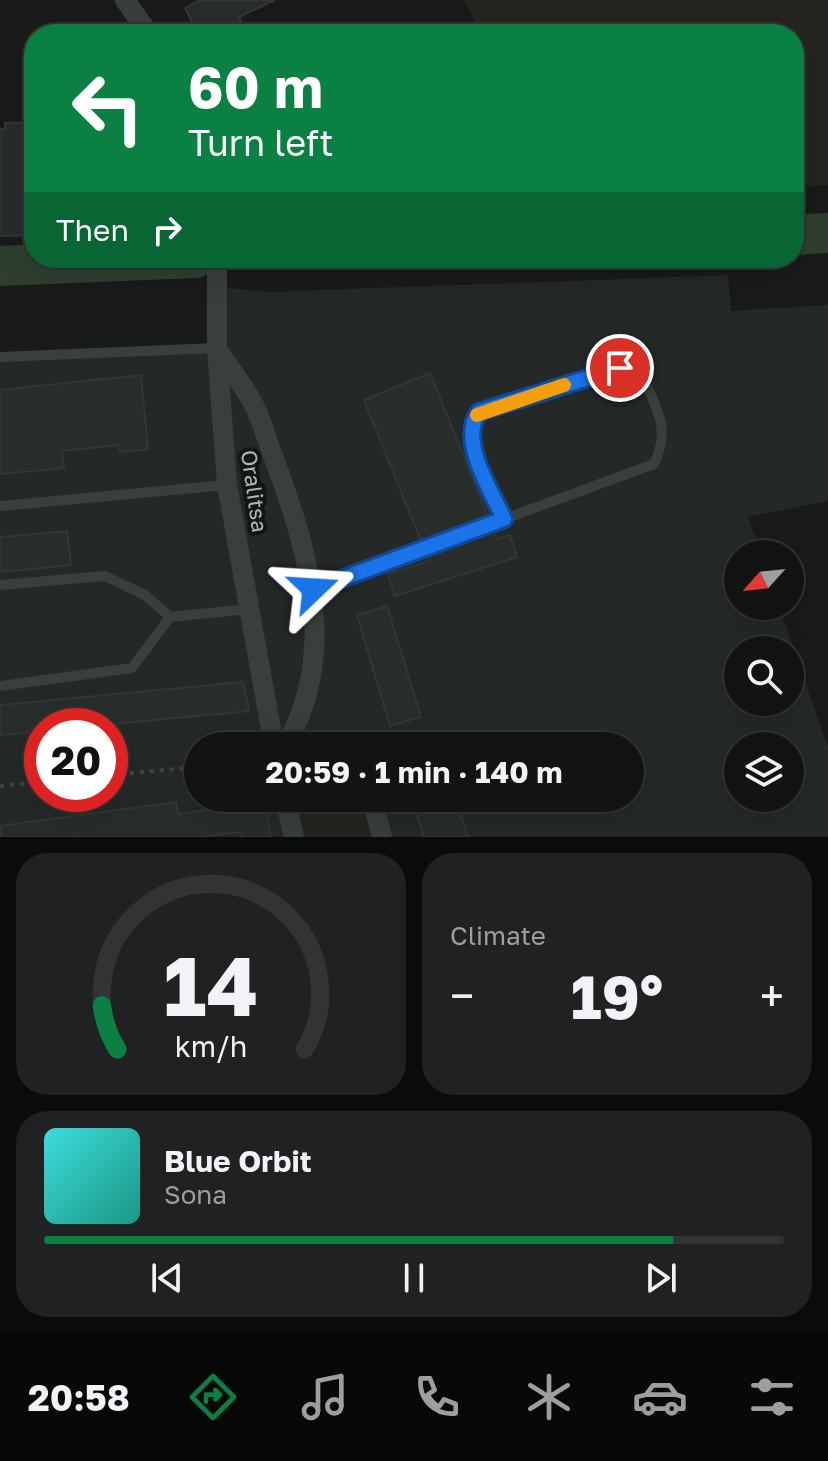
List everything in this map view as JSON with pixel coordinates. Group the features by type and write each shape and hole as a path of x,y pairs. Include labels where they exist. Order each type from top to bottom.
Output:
{"street":[{"path":"125,0 142,24"},
{"name":"Oralitsa","path":"217,268 217,348 227,485 271,732"},
{"path":"217,348 253,403 284,486 314,589 314,660 294,732"},
{"path":"288,812 294,837"},
{"path":"376,812 382,837"}],"lane":[{"path":"0,357 217,348"},
{"path":"314,589 654,464 663,445 662,422 643,377 620,368 479,412 470,423 471,439 504,519"},
{"path":"0,506 227,485"},
{"path":"0,585 105,576 145,595 170,617 249,609"},
{"path":"0,686 132,668 170,617"}],"path":[{"path":"128,773 184,768"},
{"path":"0,786 24,784"}],"shaded area":[{"path":"464,0 828,0 828,185 804,186 804,24 476,24"},
{"path":"728,275 731,311 828,305 828,501 748,517 756,540 724,540 724,620 784,620 789,636 724,636 724,716 804,716 804,678 828,748 828,837 382,837 376,812 644,812 644,732 184,732 184,812 288,812 294,837 0,837 0,357 216,348 218,287 268,292"},
{"path":"288,812 376,812 382,837 294,837"}],"building":[{"path":"200,0 275,0 239,17 242,24 193,24 185,8"},
{"path":"24,122 24,235 0,236 0,129 5,129 5,123"},
{"path":"430,373 488,516 421,541 364,400"},
{"path":"141,375 148,449 120,452 119,445 62,451 64,468 0,474 0,390"},
{"path":"67,531 71,565 0,572 0,537"},
{"path":"494,531 497,539 510,535 517,557 395,596 388,574 429,561 427,556"},
{"path":"387,606 421,717 390,726 357,615"},
{"path":"243,682 249,711 128,722 128,708 24,708 24,733 0,735 0,705"},
{"path":"176,802 178,814 267,812 271,837 241,837 240,832 201,837 1,837 0,826 103,812 128,812 128,809"},
{"path":"416,812 460,812 468,837 424,837"}],"waterway":[{"path":"804,234 828,233"},
{"path":"0,266 24,265"}],"slow traffic":[{"path":"477,415 564,385"}],"route":[{"path":"314,589 504,519 471,439 470,423 479,412 620,368"}]}
